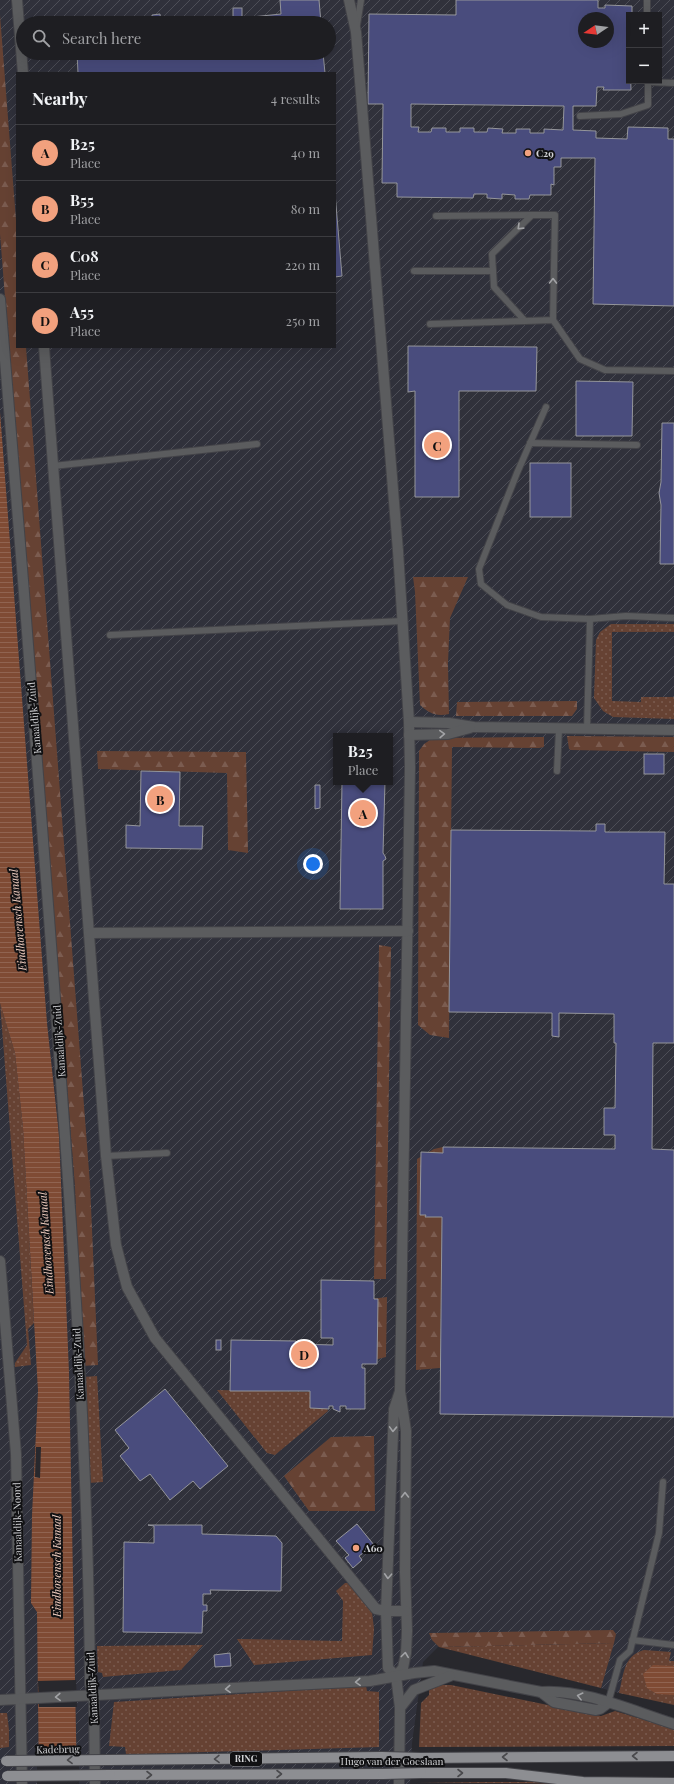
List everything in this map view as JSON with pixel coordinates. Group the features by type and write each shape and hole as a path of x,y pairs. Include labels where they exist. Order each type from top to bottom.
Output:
{"main road":[{"name":"Hugo van der Goeslaan","path":"109,1760 674,1756"},
{"name":"Kadebrug","path":"3,1761 109,1760"},
{"name":"Hugo van der Goeslaan","path":"3,1776 506,1773 583,1782 674,1783"}],"street":[{"path":"17,0 18,16"},
{"path":"349,0 356,32 403,621 409,722 408,931 400,1391 406,1431 406,1654 404,1668 396,1676"},
{"path":"22,60 23,72"},
{"name":"Kanaaldijk-Zuid","path":"0,299 58,1023 73,1248 89,1585 90,1684 94,1703 95,1784"},
{"path":"44,348 106,1156 116,1245 128,1287 143,1319 155,1338 376,1609 386,1611 406,1611"},
{"path":"409,722 449,722 474,727 674,730"},
{"path":"409,735 448,734 474,727"},
{"path":"90,933 408,931"},
{"name":"Kanaaldijk-Noord","path":"0,1261 16,1454 22,1784"},
{"path":"399,1784 400,1708 396,1676 388,1668 386,1611 394,1409 400,1391"},
{"path":"0,1700 370,1681 434,1671 541,1692 558,1691 608,1703 674,1724"},
{"path":"400,1708 414,1690 452,1675"}],"lane":[{"path":"356,32 361,0"},
{"path":"647,0 648,12"},
{"path":"662,83 674,83"},
{"path":"580,116 621,114 648,105 648,84"},
{"path":"436,216 555,215 553,320 580,359 606,370 674,371"},
{"path":"525,321 494,287 492,254 532,216"},
{"path":"414,271 493,271"},
{"path":"430,324 553,320"},
{"path":"546,408 530,442 479,569 481,584 507,605 541,617 590,620 626,616 674,618"},
{"path":"530,442 637,445"},
{"path":"53,466 257,444"},
{"path":"587,729 590,620"},
{"path":"110,635 403,621"},
{"path":"557,771 559,729"},
{"path":"106,1156 167,1153"},
{"path":"608,1703 620,1660 630,1651 658,1533 663,1482"},
{"path":"632,1640 674,1645"}],"shaded area":[{"path":"0,0 674,0 674,1686 619,1693 441,1644 423,1662 412,1743 410,1784 0,1784"}],"green space":[{"path":"0,15 16,220 16,348 26,348 90,1184 98,1365 82,1366 75,1187 0,234"},
{"path":"413,577 468,577 450,618 448,663 449,714 433,714 420,705"},
{"path":"611,624 674,624 674,632 612,632 612,701 641,702 641,697 674,697 674,719 613,717 603,711 594,698 596,640 600,632"},
{"path":"577,701 577,709 572,716 456,716 457,702"},
{"path":"567,736 674,737 674,752 571,750 569,749"},
{"path":"544,737 544,747 539,748 452,747 449,1038 430,1035 418,1025 419,751 424,744 433,738"},
{"path":"97,751 246,752 248,853 228,850 227,773 98,769"},
{"path":"379,945 391,947 386,1279 374,1279"},
{"path":"0,1003 15,1053 23,1128 34,1323 28,1329 31,1365 15,1367 15,1363 27,1345"},
{"path":"443,1147 440,1368 416,1370 417,1159 434,1149"},
{"path":"387,1297 386,1357 374,1360 371,1299"},
{"path":"97,1376 103,1482 88,1483 83,1377"},
{"path":"217,1390 311,1392 328,1411 275,1455 267,1453"},
{"path":"374,1436 375,1511 309,1511 284,1476 331,1437"},
{"path":"345,1583 349,1583 372,1612 374,1629 372,1655 254,1665 237,1639 342,1641 343,1601 336,1591"},
{"path":"613,1630 616,1634 614,1643 439,1647 432,1640 429,1633"},
{"path":"614,1643 601,1688 439,1647"},
{"path":"203,1645 181,1670 103,1677 102,1673 98,1672 97,1646"},
{"path":"644,1650 671,1652 669,1661 674,1661 674,1705 619,1693 628,1661 637,1653"},
{"path":"442,1685 451,1685 601,1716 615,1711 674,1729 674,1746 419,1747 421,1703 429,1695 429,1688"},
{"path":"366,1686 367,1691 379,1692 379,1747 126,1754 125,1747 109,1746 114,1702"},
{"path":"0,1713 7,1713 9,1747 0,1748"},
{"path":"628,1782 674,1784 418,1783"}],"water":[{"name":"Eindhovensch Kanaal","path":"0,412 47,1023 59,1135 69,1372 77,1784 39,1784 37,1612 31,1603 32,1515 38,1391 23,1128 15,1053 0,1003"},
{"path":"653,1665 674,1666 674,1695 657,1694 647,1688 643,1674"}],"pier":[{"path":"36,1447 41,1447 40,1478 35,1477"},
{"path":"76,1680 77,1707 39,1707 38,1681"},
{"path":"37,1747 79,1747 79,1784 37,1784"}],"building":[{"path":"280,0 319,0 320,16 262,16 281,14"},
{"name":"C29","path":"456,0 598,0 598,8 605,8 605,5 632,6 632,12 626,12 626,84 631,84 631,90 603,90 604,87 597,87 596,106 573,106 573,130 596,131 596,138 627,139 628,127 668,128 668,139 674,139 674,306 593,304 595,158 561,158 561,167 554,167 554,185 551,184 551,195 530,195 529,199 515,199 515,195 502,194 502,199 487,198 487,194 474,194 473,198 397,197 397,183 382,183 383,104 368,104 369,14 456,15","holes":["411,104 564,106 563,130 544,129 544,133 530,133 530,129 516,129 516,133 502,133 503,129 488,128 487,132 474,132 474,128 460,128 460,132 446,132 446,128 432,128 431,132 418,132 419,127 411,127"]},
{"path":"233,8 242,8 242,16 233,16"},
{"path":"160,14 160,16 152,16"},
{"path":"77,60 324,60 325,72 78,72"},
{"path":"336,205 342,276 336,277"},
{"path":"408,346 537,347 536,391 459,391 459,497 415,497 415,391 408,392"},
{"path":"576,381 633,382 632,436 576,436"},
{"path":"662,423 674,423 674,564 660,564 661,505 659,493 661,482"},
{"path":"530,463 571,463 571,517 530,517"},
{"path":"644,754 664,754 664,774 644,774"},
{"path":"141,771 180,772 179,826 203,826 202,849 126,848 126,825 140,826"},
{"path":"315,785 320,785 320,808 315,809"},
{"path":"342,785 385,785 383,853 386,859 383,861 383,909 340,909"},
{"path":"596,824 605,824 605,832 665,832 664,884 674,884 674,1043 653,1043 652,1149 674,1150 674,1417 440,1414 442,1217 425,1217 426,1215 420,1215 421,1152 443,1153 443,1147 615,1149 615,1135 604,1135 604,1108 615,1108 616,1043 614,1043 614,1014 559,1013 559,1037 552,1036 552,1013 449,1012 451,830 596,831"},
{"path":"321,1280 374,1281 374,1299 378,1299 377,1364 362,1364 362,1368 365,1368 365,1409 346,1409 346,1406 340,1406 340,1412 333,1409 333,1406 329,1406 329,1409 310,1408 310,1391 230,1391 231,1340 296,1341 296,1344 333,1345 333,1338 321,1338"},
{"path":"216,1340 221,1340 221,1350 216,1350"},
{"path":"165,1389 228,1466 200,1489 193,1481 170,1500 150,1474 140,1481 120,1456 129,1448 115,1430"},
{"name":"A60","path":"357,1524 374,1545 359,1556 362,1560 353,1568 345,1558 349,1555 336,1541"},
{"path":"148,1525 202,1525 202,1534 276,1536 282,1543 281,1591 210,1590 211,1594 203,1594 203,1605 207,1605 207,1611 203,1611 202,1633 123,1632 124,1542 154,1543 154,1526"},
{"path":"230,1653 231,1666 215,1667 214,1655"}],"place":[{"name":"C29","path":"528,153"},
{"name":"C08","path":"437,445"},
{"name":"B55","path":"160,799"},
{"name":"B25","path":"363,813"},
{"name":"A55","path":"304,1354"},
{"name":"A60","path":"356,1548"}]}
